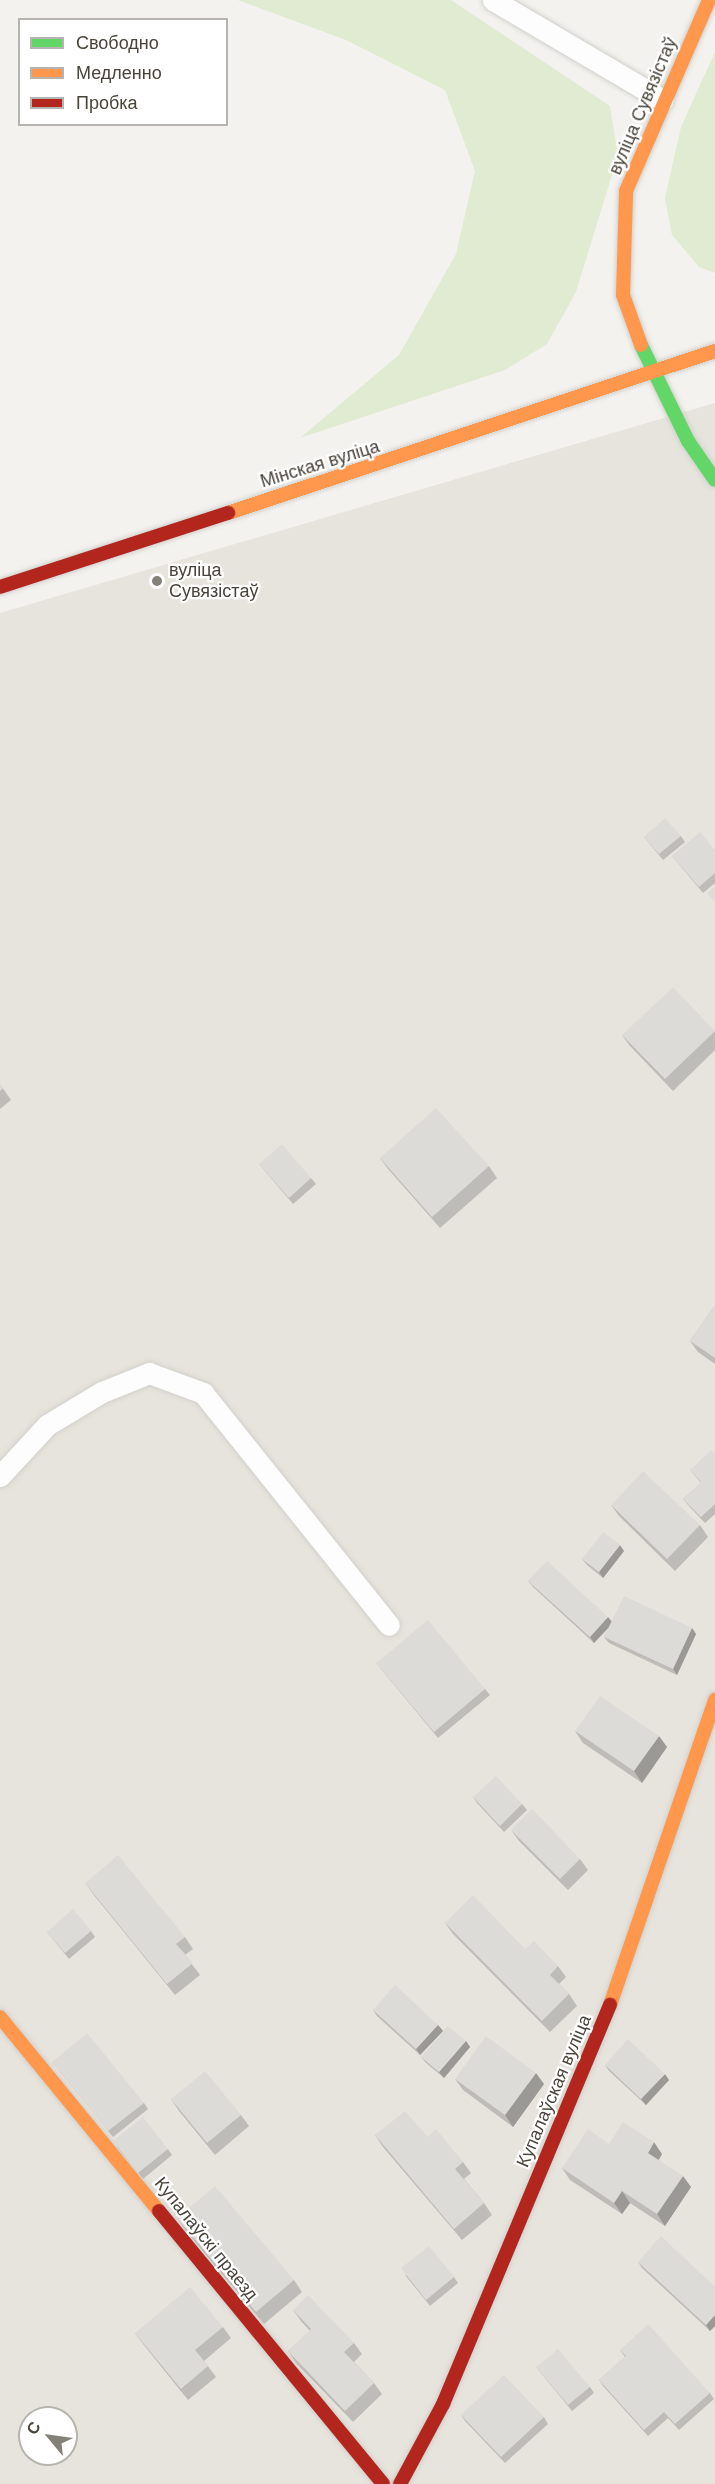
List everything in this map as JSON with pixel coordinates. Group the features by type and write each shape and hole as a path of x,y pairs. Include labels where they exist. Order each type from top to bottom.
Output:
{"street":[{"name":"вуліца Сувязістаў","path":"650,370 623,295 626,191 663,100 709,0"},
{"name":"Мінская вуліца","path":"0,587 434,447 650,370 715,351"},
{"path":"650,370 688,441 715,480"},
{"name":"Купалаўская вуліца","path":"400,2484 443,2404 611,2003 709,1752 715,1700"},
{"name":"Купалаўскі праезд","path":"0,2017 383,2484"}],"lane":[{"path":"493,0 663,100"},
{"path":"0,1476 47,1425 102,1392 149,1373 203,1393 388,1625"}],"shaded area":[{"path":"715,403 715,2484 0,2484 0,613"}],"green space":[{"path":"238,0 451,0 610,106 618,155 576,292 547,344 505,370 300,438 399,355 456,254 475,171 445,90 346,40"},
{"path":"715,52 715,273 699,267 672,235 665,198 681,127"}],"building":[{"path":"665,818 681,836 659,854 644,837"},
{"path":"700,832 715,850 715,873 699,887 672,856"},
{"path":"715,886 715,902 707,893"},
{"path":"673,987 715,1031 665,1079 622,1035"},
{"path":"436,1108 489,1166 432,1217 380,1158"},
{"path":"282,1144 311,1178 289,1198 259,1164"},
{"path":"715,1305 715,1358 690,1341"},
{"path":"711,1450 715,1454 715,1504 701,1517 683,1499 701,1482 690,1470"},
{"path":"643,1471 700,1525 667,1559 611,1505"},
{"path":"603,1532 620,1545 599,1572 582,1559"},
{"path":"547,1561 608,1617 590,1637 528,1581"},
{"path":"624,1596 692,1628 673,1669 604,1637"},
{"path":"428,1620 485,1689 434,1732 376,1663"},
{"path":"600,1696 659,1736 634,1771 575,1731"},
{"path":"496,1776 522,1804 500,1826 473,1797"},
{"path":"532,1809 580,1859 560,1879 511,1830"},
{"path":"118,1855 185,1937 176,1944 193,1963 167,1984 85,1883"},
{"path":"473,1895 525,1949 534,1941 558,1966 550,1975 569,1994 542,2021 445,1923"},
{"path":"73,1909 91,1931 65,1953 47,1932"},
{"path":"395,1985 438,2025 416,2049 373,2010"},
{"path":"448,2026 466,2041 439,2072 421,2057"},
{"path":"87,2033 144,2103 108,2131 52,2062"},
{"path":"486,2036 536,2073 505,2115 455,2079"},
{"path":"628,2039 665,2074 641,2099 605,2065"},
{"path":"205,2071 241,2115 207,2143 171,2099"},
{"path":"405,2111 428,2137 436,2129 463,2162 455,2169 484,2203 454,2229 375,2135"},
{"path":"143,2117 168,2149 138,2173 113,2141"},
{"path":"623,2122 654,2142 648,2153 683,2176 657,2214 622,2191 614,2203 562,2168 588,2129 609,2144"},
{"path":"215,2186 294,2280 256,2312 177,2218"},
{"path":"661,2236 715,2287 715,2315 706,2325 638,2262"},
{"path":"429,2246 454,2277 426,2300 401,2268"},
{"path":"190,2287 223,2327 195,2350 208,2366 181,2389 135,2333"},
{"path":"308,2295 354,2343 344,2352 374,2383 345,2411 288,2351 311,2329 293,2310"},
{"path":"648,2324 710,2393 675,2424 664,2412 644,2430 599,2380 626,2356 620,2350"},
{"path":"558,2349 590,2387 568,2405 536,2367"},
{"path":"504,2375 544,2417 501,2457 461,2415"}],"traffic: fast":[{"path":"641,345 688,441 715,480"}],"traffic: slow":[{"path":"641,345 623,295 626,191 709,0"},
{"path":"228,513 715,351"},
{"path":"610,2005 715,1700"},
{"path":"0,2017 159,2211"}],"traffic: jam":[{"path":"0,587 228,513"},
{"path":"400,2484 443,2404 610,2005"},
{"path":"159,2211 383,2484"}],"place":[{"name":"вуліца Сувязістаў","path":"157,581"}]}
